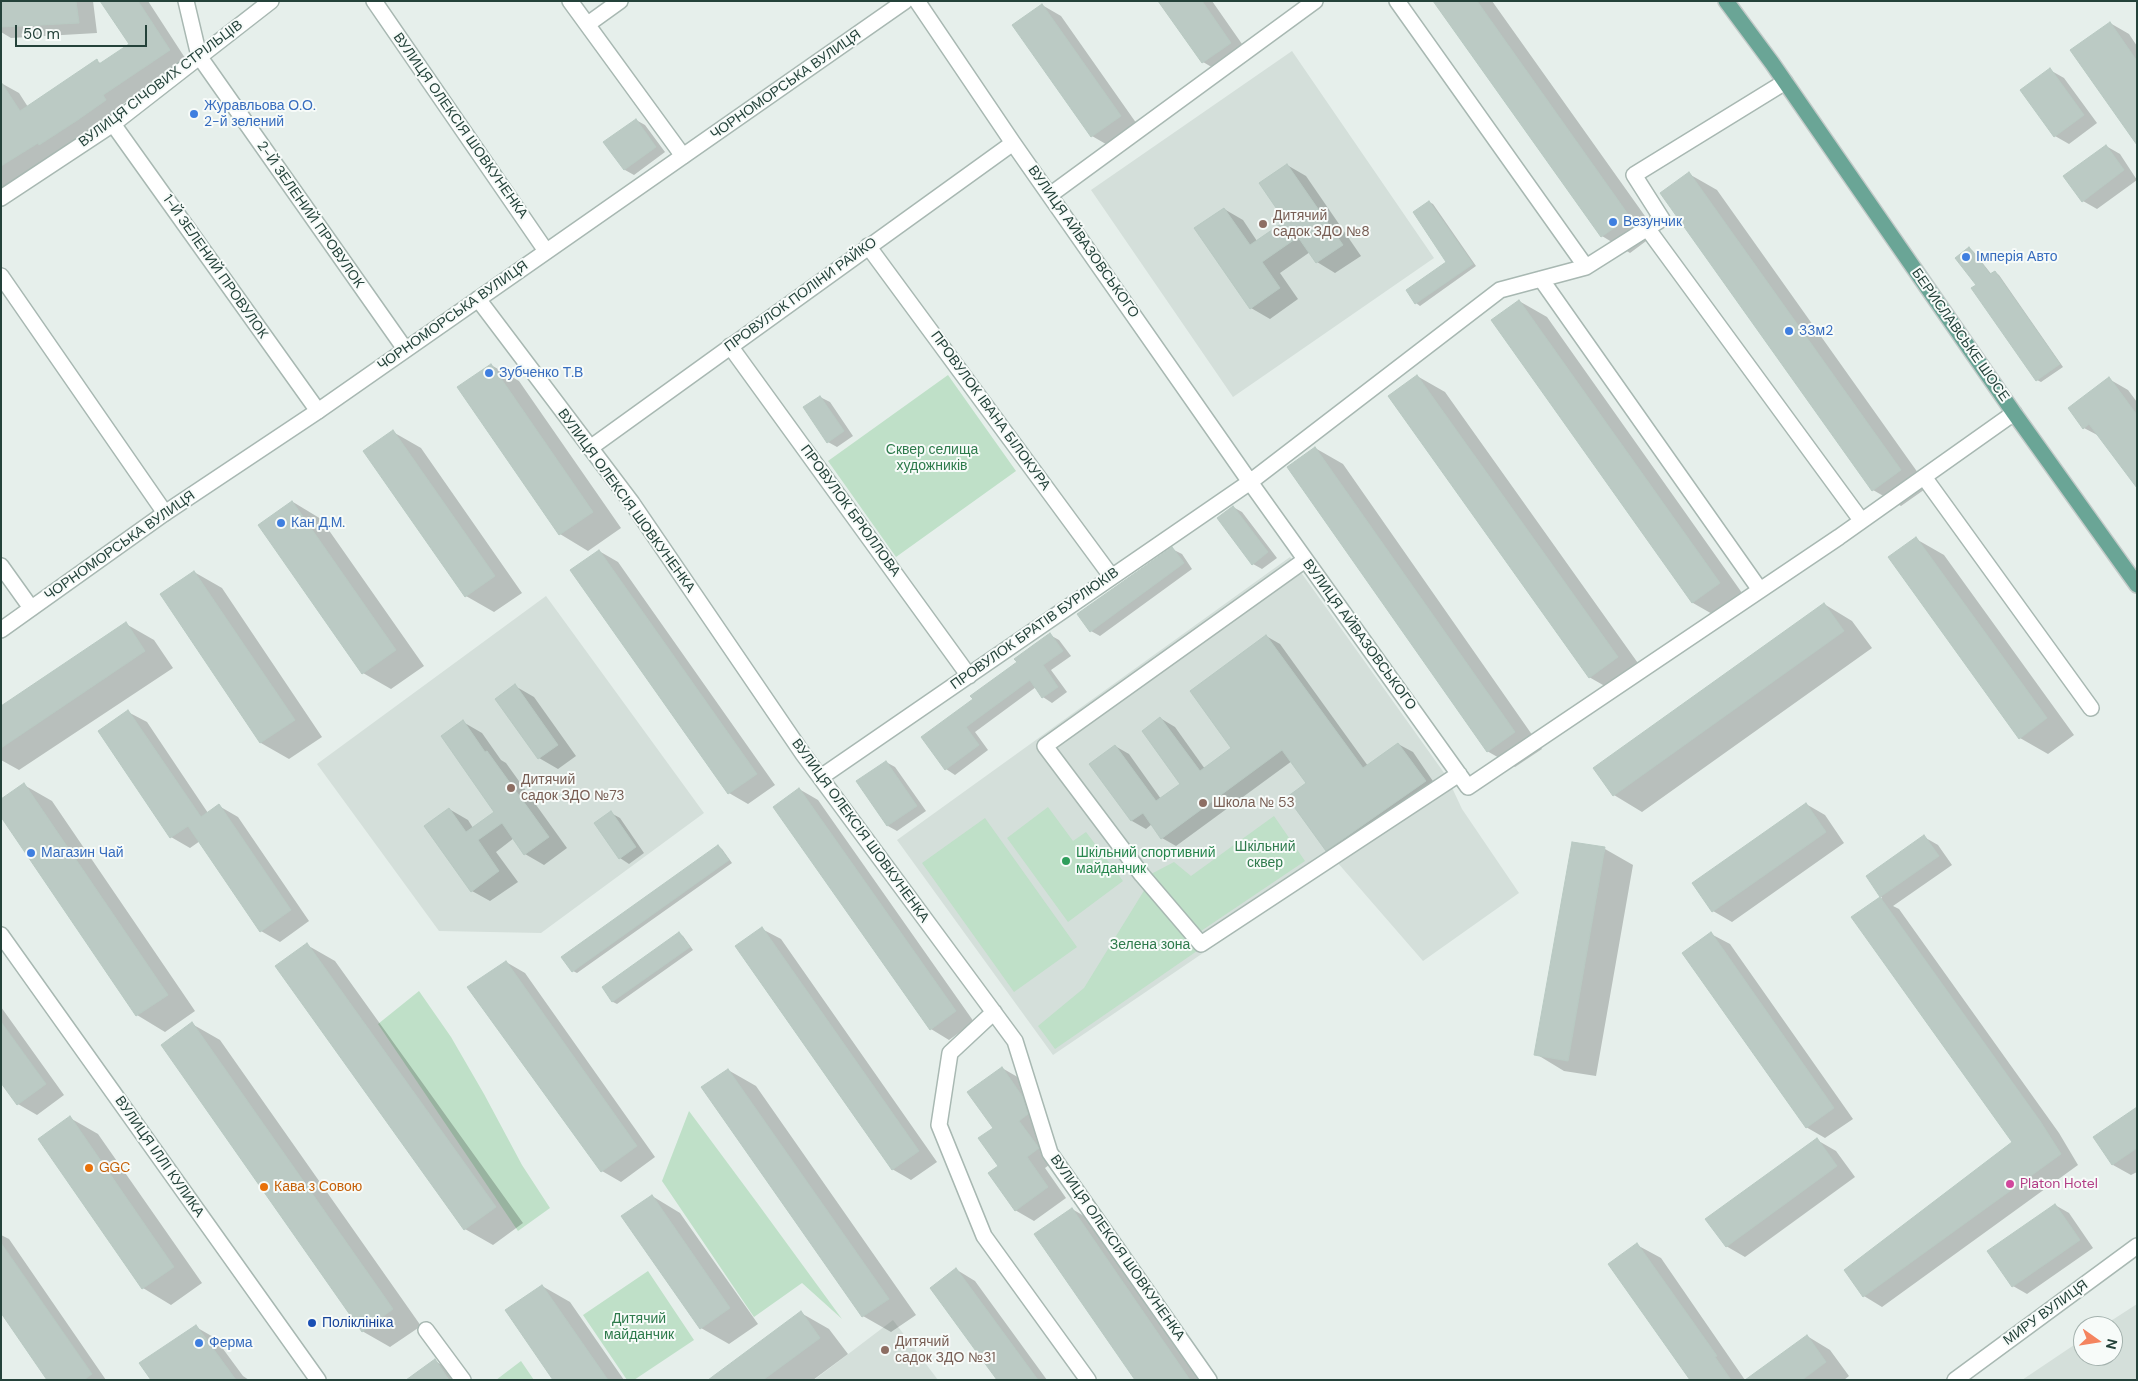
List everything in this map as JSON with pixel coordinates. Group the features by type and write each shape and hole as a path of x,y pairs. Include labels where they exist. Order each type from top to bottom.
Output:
{"main road":[{"name":"БЕРИСЛАВСЬКЕ ШОСЕ","path":"1726,1 1785,82 2014,413 2137,585"}],"street":[{"path":"186,1 199,56"},
{"name":"ВУЛИЦЯ СІЧОВИХ СТРІЛЬЦІВ","path":"1,198 113,124 271,1"},
{"name":"ВУЛИЦЯ ОЛЕКСІЯ ШОВКУНЕНКА","path":"374,1 546,251"},
{"path":"570,1 683,156"},
{"path":"588,24 620,1"},
{"name":"ЧОРНОМОРСЬКА ВУЛИЦЯ","path":"1,630 166,513 318,411 905,1"},
{"name":"ВУЛИЦЯ АЙВАЗОВСЬКОГО","path":"917,1 1250,482 1468,787 1760,590"},
{"path":"1050,195 1315,1"},
{"path":"1397,1 1586,267"},
{"name":"2-Й ЗЕЛЕНИЙ ПРОВУЛОК","path":"199,56 405,349"},
{"path":"1250,482 1500,290 1586,267 1662,219 1634,175 1785,82"},
{"name":"1-Й ЗЕЛЕНИЙ ПРОВУЛОК","path":"113,124 318,411"},
{"name":"ПРОВУЛОК ПОЛІНИ РАЙКО","path":"590,448 868,246 1014,143"},
{"path":"1647,228 1861,520"},
{"name":"ПРОВУЛОК ІВАНА БІЛОКУРА","path":"868,246 1112,576"},
{"path":"1,276 166,513"},
{"path":"1540,279 1760,590 2014,413"},
{"name":"ВУЛИЦЯ ОЛЕКСІЯ ШОВКУНЕНКА","path":"478,299 632,503 821,777 1015,1041 1050,1154 1210,1380"},
{"name":"ПРОВУЛОК БРЮЛЛОВА","path":"730,346 969,676"},
{"path":"1924,477 2091,708"},
{"name":"ПРОВУЛОК БРАТІВ БУРЛЮКІВ","path":"821,777 1250,482"},
{"path":"1305,560 1045,746 1142,875 1201,944 1459,774"},
{"path":"1,566 31,608"},
{"name":"ВУЛИЦЯ ІЛЛІ КУЛИКА","path":"1,935 318,1380"},
{"path":"994,1012 950,1053 939,1125 984,1236 1088,1380"},
{"name":"МИРУ ВУЛИЦЯ","path":"1955,1380 2137,1246"},
{"path":"426,1330 463,1380"}],"shaded area":[{"name":"Дитячий садок ЗДО №8","path":"1292,51 1434,258 1233,397 1091,190"},
{"name":"Школа № 53","path":"1290,557 1447,777 1462,809 1519,893 1423,961 1337,862 1053,1055 897,840"},
{"name":"Дитячий садок ЗДО №73","path":"546,596 704,813 541,933 439,931 317,764"},
{"path":"2137,1304 2137,1380 2022,1380 2073,1346 2073,1366 2123,1366 2123,1316 2118,1316"},
{"name":"Дитячий садок ЗДО №31","path":"893,1320 938,1380 814,1380"}],"green space":[{"name":"Сквер селища художників","path":"948,375 1016,471 896,557 828,461"},
{"name":"Шкільний спортивний майданчик","path":"1048,807 1073,841 1086,832 1123,881 1068,922 1007,838"},
{"name":"Шкільний сквер","path":"1274,816 1305,861 1201,931 1151,874 1174,862 1191,876"},
{"path":"985,818 1077,947 1014,992 922,863"},
{"name":"Зелена зона","path":"1145,889 1197,951 1055,1049 1038,1026 1084,988"},
{"path":"419,991 451,1037 522,1165 550,1208 518,1231 378,1024"},
{"path":"689,1111 842,1319 802,1283 754,1317 662,1181"},
{"name":"Дитячий майданчик","path":"648,1271 694,1340 634,1380 627,1380 583,1315"},
{"path":"521,1361 534,1380 496,1380"}],"building":[{"path":"1,1 76,1 79,23 1,27"},
{"path":"100,1 138,1 170,50 103,95 106,100 79,119 39,145 38,143 1,166 1,82 20,111 97,59 99,64 129,44"},
{"path":"1158,1 1202,1 1231,43 1202,63"},
{"path":"1433,1 1477,1 1630,217 1601,237"},
{"path":"1042,4 1121,116 1091,137 1012,25"},
{"path":"2110,22 2137,61 2137,145 2070,50"},
{"path":"2050,68 2084,115 2054,137 2020,90"},
{"path":"636,119 656,147 624,170 603,142"},
{"path":"2106,145 2124,170 2082,202 2063,176"},
{"path":"1287,164 1343,245 1316,263 1298,237 1262,262 1280,288 1250,309 1194,228 1224,208 1250,245 1285,221 1259,183"},
{"path":"1689,172 1901,470 1872,491 1660,193"},
{"path":"1429,201 1473,264 1415,304 1406,290 1446,262 1413,212"},
{"path":"1969,247 1990,274 1995,271 2060,364 2036,381 1971,288 1976,285 1955,258"},
{"path":"1519,300 1720,583 1692,603 1491,320"},
{"path":"491,364 593,512 559,535 457,387"},
{"path":"1417,375 1618,657 1589,678 1388,396"},
{"path":"2109,377 2137,415 2137,488 2089,424 2083,429 2068,408"},
{"path":"820,396 844,431 827,443 803,407"},
{"path":"393,430 495,576 465,597 363,451"},
{"path":"1315,447 1515,732 1487,752 1287,467"},
{"path":"292,501 396,650 362,674 258,525"},
{"path":"1233,506 1268,552 1252,565 1217,518"},
{"path":"1916,537 2047,718 2019,739 1888,557"},
{"path":"1172,547 1184,563 1090,632 1077,614"},
{"path":"599,550 757,774 728,794 570,570"},
{"path":"194,571 295,720 260,743 160,594"},
{"path":"1824,603 1844,631 1613,796 1593,768"},
{"path":"126,622 145,651 1,748 1,706"},
{"path":"1050,633 1063,651 1043,665 1058,687 1042,698 1030,680 966,727 979,745 945,770 921,737 973,699 970,696 1017,662 1014,659"},
{"path":"1266,635 1363,768 1398,743 1426,781 1326,851 1287,797 1306,783 1282,750 1161,839 1143,813 1131,821 1089,764 1115,745 1156,801 1180,784 1142,731 1160,717 1200,771 1231,748 1190,691"},
{"path":"515,684 558,745 538,759 495,699"},
{"path":"128,710 201,817 219,804 291,910 260,932 188,826 170,838 98,731"},
{"path":"463,720 549,837 524,855 502,823 478,840 499,871 471,892 424,826 449,808 466,832 494,812 441,736"},
{"path":"886,761 917,806 887,826 856,781"},
{"path":"24,783 168,995 136,1016 1,817 1,799"},
{"path":"799,788 956,1011 930,1030 773,807"},
{"path":"1806,803 1826,832 1712,912 1692,883"},
{"path":"611,811 636,847 619,859 594,823"},
{"path":"1924,835 1939,856 1880,897 1866,876"},
{"path":"1572,842 1605,847 1568,1061 1534,1055"},
{"path":"718,845 729,860 572,972 561,957"},
{"path":"1880,897 2040,1121 2061,1154 1863,1297 1844,1270 2012,1142 1851,917"},
{"path":"762,927 919,1151 892,1170 735,946"},
{"path":"679,932 690,947 612,1002 602,987"},
{"path":"1711,932 1834,1108 1806,1128 1682,953"},
{"path":"307,943 496,1207 464,1230 275,966"},
{"path":"506,961 637,1146 601,1172 467,987"},
{"path":"1,1022 46,1084 17,1105 1,1083"},
{"path":"192,1022 393,1309 362,1332 161,1045"},
{"path":"1002,1067 1022,1096 1028,1114 1019,1121 1039,1148 1027,1157 1048,1187 1015,1211 988,1173 998,1166 978,1138 993,1128 967,1092"},
{"path":"728,1069 889,1299 862,1317 701,1087"},
{"path":"2137,1107 2137,1148 2112,1165 2093,1137"},
{"path":"70,1116 174,1267 142,1289 38,1139"},
{"path":"1817,1138 1837,1166 1726,1247 1705,1219"},
{"path":"652,1195 730,1308 700,1329 621,1216"},
{"path":"2055,1204 2080,1240 2012,1287 1987,1251"},
{"path":"1072,1208 1190,1380 1135,1380 1034,1234"},
{"path":"1,1243 92,1374 84,1380 47,1380 1,1313"},
{"path":"1637,1243 1717,1356 1715,1357 1731,1380 1690,1380 1608,1264"},
{"path":"956,1268 1038,1380 997,1380 930,1288"},
{"path":"542,1285 608,1380 553,1380 505,1310"},
{"path":"801,1311 820,1338 763,1380 708,1380"},
{"path":"196,1325 236,1380 151,1380 139,1363"},
{"path":"1807,1335 1826,1362 1802,1380 1745,1380"},
{"path":"435,1359 449,1380 406,1380"}],"place":[{"name":"Журавльова О.О. 2-й зелений","path":"194,114"},
{"name":"Везунчик","path":"1613,222"},
{"name":"Дитячий садок ЗДО №8","path":"1263,224"},
{"name":"Імперія Авто","path":"1966,257"},
{"name":"33м2","path":"1789,331"},
{"name":"Зубченко Т.В","path":"489,373"},
{"name":"Кан Д.М.","path":"281,523"},
{"name":"Дитячий садок ЗДО №73","path":"511,788"},
{"name":"Школа № 53","path":"1203,803"},
{"name":"Магазин Чай","path":"31,853"},
{"name":"Шкільний спортивний майданчик","path":"1066,861"},
{"name":"GGC","path":"89,1168"},
{"name":"Platon Hotel","path":"2010,1184"},
{"name":"Кава з Совою","path":"264,1187"},
{"name":"Поліклініка","path":"312,1323"},
{"name":"Ферма","path":"199,1343"},
{"name":"Дитячий садок ЗДО №31","path":"885,1350"}]}
